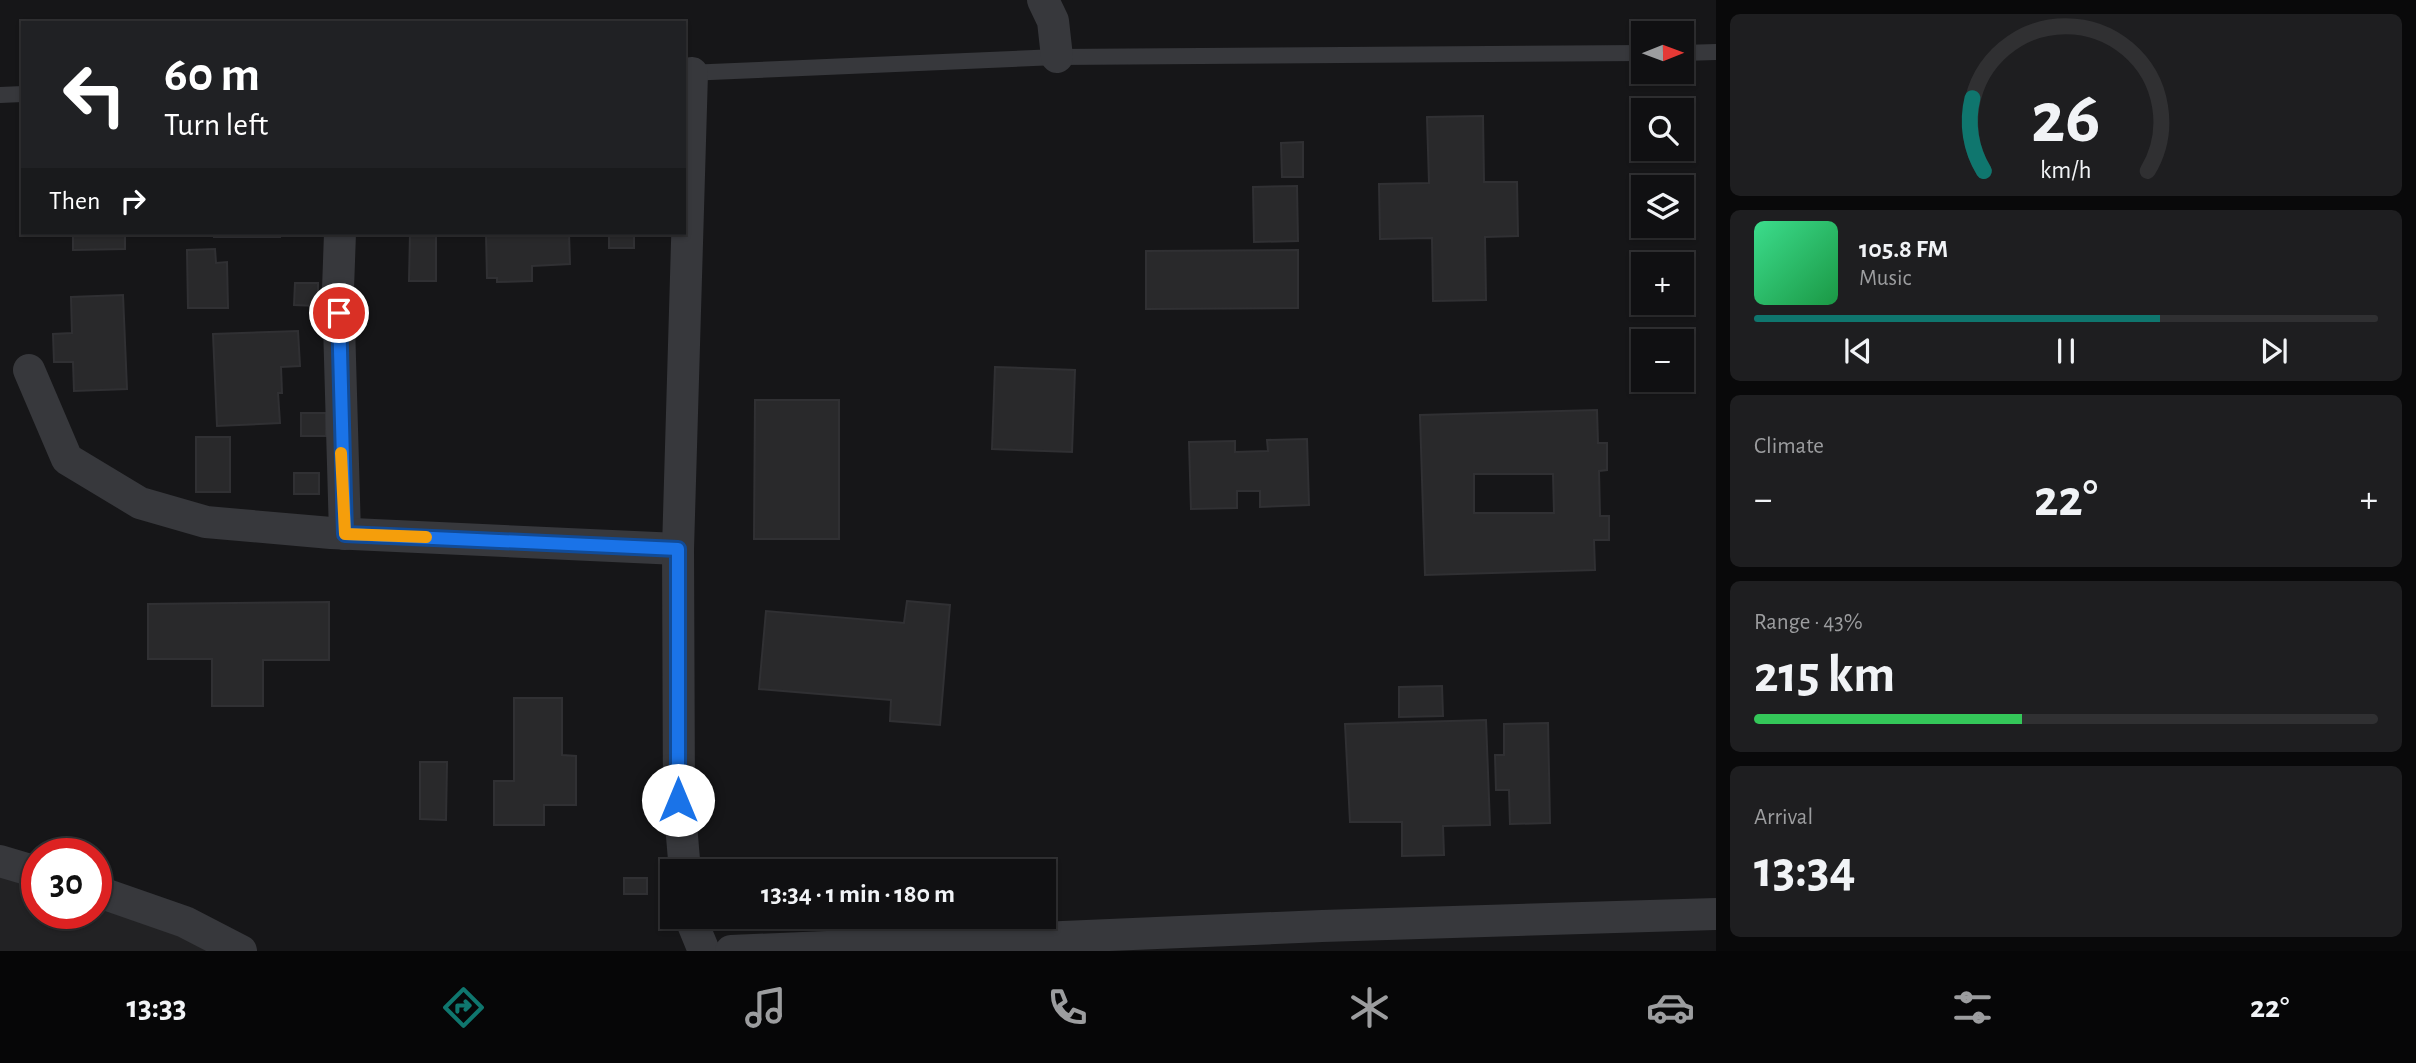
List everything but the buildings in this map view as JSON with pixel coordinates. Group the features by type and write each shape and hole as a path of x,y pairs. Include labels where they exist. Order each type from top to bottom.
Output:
{"street":[{"path":"1043,0 1053,21 1057,57"},
{"path":"686,168 688,73"},
{"path":"340,235 338,289 345,534"},
{"path":"684,859 678,800 678,549 685,235"},
{"path":"29,370 67,459 140,503 206,522 345,534 678,549"},
{"path":"0,862 21,868"},
{"path":"112,897 184,922 241,951"},
{"path":"731,951 1336,926 1716,914"},
{"path":"695,929 704,951"}],"lane":[{"path":"1694,53 1716,52"},
{"path":"688,73 1057,57 1631,53"},
{"path":"0,95 21,94"}],"shaded area":[{"path":"0,859 21,866 21,929 112,929 112,897 209,930 257,951 0,951"}],"slow traffic":[{"path":"341,453 345,534 426,537"}],"route":[{"path":"339,313 345,534 678,549 678,800"}]}
